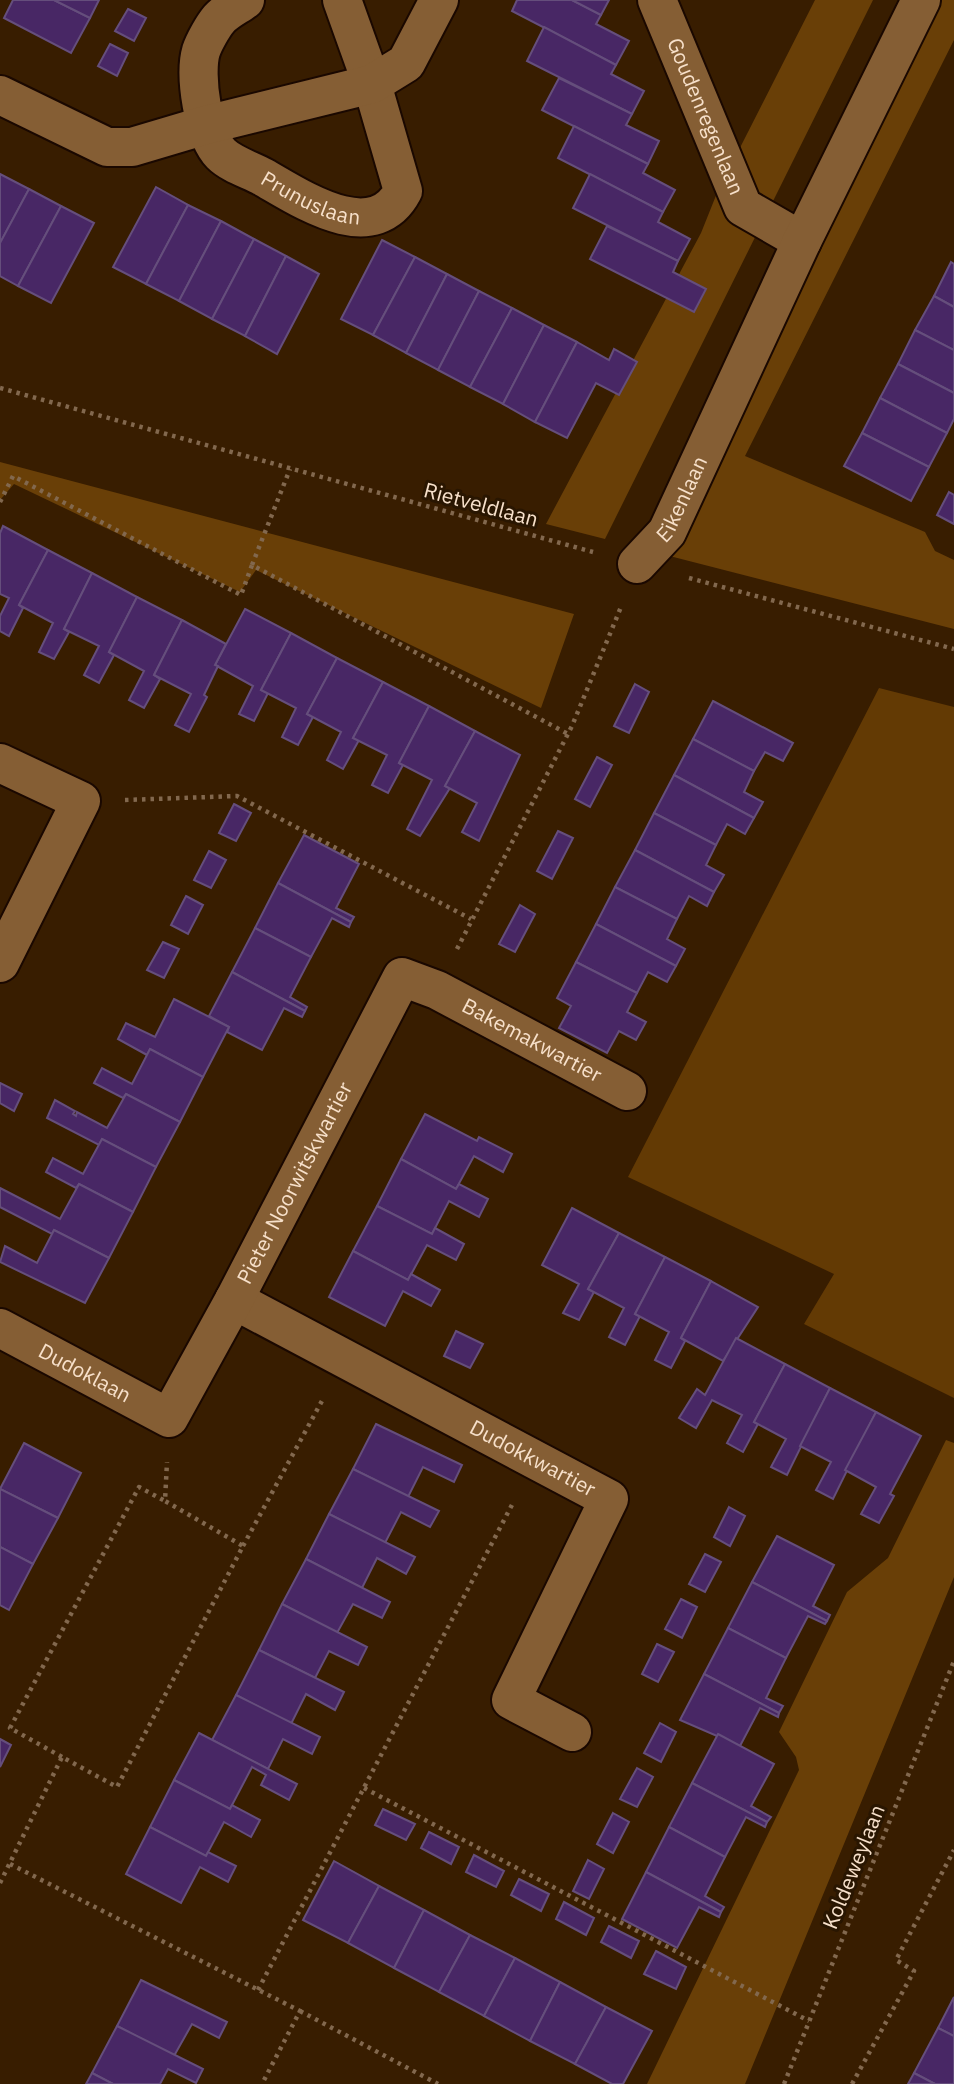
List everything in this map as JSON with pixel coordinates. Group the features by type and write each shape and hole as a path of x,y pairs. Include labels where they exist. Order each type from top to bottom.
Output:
{"street":[{"name":"Prunuslaan","path":"245,0 219,18 201,52 200,93 206,125 220,153 321,210 348,218 374,215 397,201 403,191 372,84 342,0"},
{"path":"0,96 107,147 132,147 206,125 372,84 406,63 439,0"},
{"name":"Goudenregenlaan","path":"657,0 743,207 802,241"},
{"name":"Eikenlaan","path":"637,564 667,532 802,241 920,0"},
{"path":"0,763 81,801 0,963"},
{"name":"Pieter Noorwitskwartier","path":"169,1418 234,1300 402,977 437,990"},
{"name":"Bakemakwartier","path":"437,990 627,1091"},
{"name":"Dudokkwartier","path":"234,1300 609,1499 511,1700 572,1732"},
{"name":"Dudoklaan","path":"0,1328 169,1418"}],"path":[{"name":"Rietveldlaan","path":"0,388 954,649"},
{"path":"0,502 13,477 241,595 290,469"},
{"path":"437,990 568,734 637,564"},
{"path":"252,565 568,734"},
{"path":"81,801 237,796 471,919"},
{"path":"243,1546 139,1487 10,1728 117,1787 344,1359"},
{"path":"165,1501 169,1418"},
{"path":"258,1990 535,1461"},
{"name":"Koldeweylaan","path":"784,2084 954,1661"},
{"path":"0,1883 62,1757"},
{"path":"364,1788 809,2021"},
{"path":"852,2084 914,1971 896,1960 954,1850"},
{"path":"10,1864 438,2084"},
{"path":"262,2084 300,2011"}],"shaded area":[{"path":"815,0 873,0 605,539 546,524 701,233 717,193"},
{"path":"927,0 954,0 954,40 745,456 925,532 935,551 954,560 954,629 654,552"},
{"path":"0,462 574,614 541,708 256,570 240,592 14,484 0,500"},
{"path":"879,688 954,707 954,1398 804,1324 834,1274 628,1177"},
{"path":"946,1440 954,1443 954,1577 745,2084 647,2084 799,1770 796,1757 779,1732 847,1592 888,1558"}],"building":[{"path":"13,0 54,0 90,18 71,53 4,18"},
{"path":"54,0 99,0 90,18"},
{"path":"517,0 572,0 601,15 596,24 629,41 616,65 512,11"},
{"path":"572,0 609,0 601,15"},
{"path":"128,9 146,18 134,41 115,31"},
{"path":"544,27 616,65 611,74 644,91 632,114 527,61"},
{"path":"110,44 128,53 117,76 98,66"},
{"path":"559,78 632,114 626,125 659,141 648,164 542,110"},
{"path":"574,126 648,164 643,173 675,190 663,212 558,158"},
{"path":"0,174 29,189 0,243"},
{"path":"590,174 663,212 658,222 690,239 678,261 573,208"},
{"path":"156,187 188,205 146,284 113,267"},
{"path":"29,189 61,206 18,286 0,276 0,243"},
{"path":"188,205 221,221 179,301 146,284"},
{"path":"61,206 94,223 51,303 18,286"},
{"path":"221,221 254,239 212,319 179,301"},
{"path":"607,226 678,261 673,272 706,289 694,312 590,259"},
{"path":"254,239 286,256 245,336 212,319"},
{"path":"382,240 415,257 373,335 341,319"},
{"path":"286,256 319,274 277,354 245,336"},
{"path":"415,257 447,274 406,353 373,335"},
{"path":"951,262 954,264 954,307 934,296"},
{"path":"447,274 479,291 438,370 406,353"},
{"path":"479,291 512,308 470,387 438,370"},
{"path":"934,296 954,307 954,350 915,330"},
{"path":"512,308 544,325 503,404 470,387"},
{"path":"544,325 577,342 535,422 503,404"},
{"path":"915,330 954,350 954,393 898,364"},
{"path":"577,342 609,360 614,349 637,362 619,395 596,383 567,438 535,422"},
{"path":"898,364 954,393 954,419 947,433 880,398"},
{"path":"880,398 947,433 929,467 862,433"},
{"path":"862,433 929,467 911,501 844,466"},
{"path":"949,492 954,495 954,524 937,515"},
{"path":"3,526 48,550 19,605 23,608 9,636 0,631 0,616 9,598 0,594 0,533"},
{"path":"48,550 92,573 64,629 69,632 54,659 39,652 53,623 19,605"},
{"path":"92,573 137,597 109,652 114,655 99,683 84,675 99,646 64,629"},
{"path":"137,597 182,620 154,675 160,679 144,708 129,700 144,671 109,652"},
{"path":"245,609 291,633 261,690 268,693 254,721 239,714 253,686 215,665"},
{"path":"182,620 226,644 204,695 207,697 189,732 175,725 191,694 154,675"},
{"path":"291,633 337,658 307,714 313,717 298,745 282,737 296,708 261,690"},
{"path":"337,658 383,682 353,738 359,740 343,769 327,760 341,732 307,714"},
{"path":"383,682 429,706 399,763 403,765 388,793 372,785 387,755 353,738"},
{"path":"635,684 649,692 629,733 614,726"},
{"path":"713,701 793,743 783,761 765,752 754,771 693,739"},
{"path":"429,706 475,731 445,786 450,788 420,836 407,829 432,780 399,763"},
{"path":"475,731 520,755 479,841 462,832 477,803 445,786"},
{"path":"693,739 754,771 744,792 763,802 754,818 674,775"},
{"path":"597,757 612,765 590,807 575,799"},
{"path":"674,775 754,818 745,834 727,824 716,845 654,813"},
{"path":"234,804 251,813 236,841 219,833"},
{"path":"654,813 716,845 706,865 724,875 714,892 635,850"},
{"path":"558,831 573,838 552,879 537,871"},
{"path":"304,835 359,864 336,908 354,917 351,922 278,883"},
{"path":"635,850 714,892 707,906 689,896 677,919 615,887"},
{"path":"209,851 226,860 211,888 194,880"},
{"path":"278,883 351,922 349,927 332,918 311,957 255,928"},
{"path":"615,887 677,919 667,939 685,949 676,966 596,924"},
{"path":"186,896 203,905 188,934 171,925"},
{"path":"520,905 535,914 515,952 499,944"},
{"path":"596,924 676,966 667,982 648,972 637,993 576,962"},
{"path":"255,928 311,957 290,997 307,1007 305,1011 232,972"},
{"path":"163,942 179,949 164,978 147,970"},
{"path":"576,962 637,993 627,1012 646,1022 636,1040 619,1031 607,1053 559,1028 571,1006 557,998"},
{"path":"232,972 305,1011 302,1017 284,1008 262,1050 227,1032 229,1027 209,1016"},
{"path":"174,999 229,1027 203,1077 150,1049 147,1055 118,1039 126,1023 155,1037"},
{"path":"150,1049 203,1077 180,1122 126,1094 123,1098 94,1083 102,1068 132,1084"},
{"path":"0,1083 22,1094 14,1111 0,1103"},
{"path":"126,1094 180,1122 156,1167 102,1139 99,1145 47,1118 55,1100 75,1111 73,1114 76,1116 77,1112 107,1128"},
{"path":"425,1114 477,1141 479,1137 512,1154 503,1172 474,1156 456,1189 401,1159"},
{"path":"102,1139 156,1167 133,1212 79,1184 76,1188 46,1172 53,1158 83,1174"},
{"path":"401,1159 456,1189 459,1184 488,1199 479,1217 449,1201 432,1234 377,1206"},
{"path":"79,1184 133,1212 109,1258 54,1230 52,1234 0,1207 0,1188 60,1219"},
{"path":"377,1206 432,1234 435,1228 464,1244 456,1260 427,1245 408,1280 353,1251"},
{"path":"572,1208 619,1233 588,1289 594,1292 579,1320 563,1313 579,1284 542,1265"},
{"path":"54,1230 109,1258 85,1303 0,1262 5,1246 37,1263"},
{"path":"619,1233 665,1257 635,1314 640,1316 625,1345 609,1337 624,1308 588,1289"},
{"path":"353,1251 408,1280 411,1274 440,1290 431,1306 403,1291 385,1326 329,1297"},
{"path":"665,1257 711,1281 681,1338 685,1341 671,1368 655,1360 669,1332 635,1314"},
{"path":"711,1281 758,1307 723,1361 681,1338"},
{"path":"456,1331 483,1344 470,1368 444,1356"},
{"path":"736,1338 785,1364 754,1422 758,1424 743,1452 727,1443 742,1415 712,1400 696,1428 679,1418 697,1389 705,1395"},
{"path":"785,1364 830,1388 787,1475 771,1467 786,1439 754,1422"},
{"path":"830,1388 876,1412 833,1499 816,1490 831,1462 800,1446"},
{"path":"876,1412 921,1436 890,1494 894,1496 879,1523 861,1514 876,1487 845,1470"},
{"path":"376,1424 462,1465 454,1482 423,1467 408,1497 353,1469"},
{"path":"24,1443 81,1473 58,1518 0,1489"},
{"path":"353,1469 439,1511 430,1527 401,1512 385,1543 329,1514"},
{"path":"0,1489 58,1518 33,1564 0,1547"},
{"path":"729,1507 745,1516 730,1546 714,1537"},
{"path":"329,1514 415,1557 406,1574 377,1558 362,1588 306,1559"},
{"path":"777,1536 834,1565 813,1606 830,1615 827,1621 752,1582"},
{"path":"0,1547 33,1564 9,1610 0,1605"},
{"path":"705,1554 721,1562 705,1592 689,1584"},
{"path":"306,1559 390,1602 382,1618 353,1604 337,1633 282,1604"},
{"path":"752,1582 827,1621 825,1624 808,1616 786,1658 728,1628"},
{"path":"681,1599 697,1607 682,1638 665,1629"},
{"path":"282,1604 367,1647 358,1665 329,1651 315,1678 259,1650"},
{"path":"728,1628 786,1658 766,1698 783,1706 779,1713 704,1674"},
{"path":"657,1644 674,1652 658,1682 642,1674"},
{"path":"259,1650 344,1692 335,1710 306,1694 291,1724 236,1695"},
{"path":"704,1674 779,1713 778,1717 760,1708 740,1746 680,1720"},
{"path":"236,1695 320,1737 312,1754 283,1739 268,1769 212,1740"},
{"path":"660,1723 676,1732 661,1762 644,1753"},
{"path":"199,1733 297,1784 289,1800 261,1785 266,1775 252,1767 230,1809 174,1780"},
{"path":"718,1734 774,1764 751,1806 771,1817 767,1822 692,1783"},
{"path":"0,1739 11,1745 0,1767"},
{"path":"637,1768 653,1777 637,1807 620,1799"},
{"path":"174,1780 230,1809 232,1805 260,1820 251,1837 224,1822 206,1856 150,1827"},
{"path":"692,1783 767,1822 765,1827 746,1817 725,1857 669,1827"},
{"path":"383,1809 415,1824 406,1840 375,1825"},
{"path":"613,1813 629,1822 613,1853 597,1844"},
{"path":"150,1827 206,1856 208,1852 236,1866 228,1882 200,1867 181,1903 126,1874"},
{"path":"669,1827 725,1857 705,1896 724,1907 721,1912 646,1872"},
{"path":"429,1832 459,1847 451,1864 421,1848"},
{"path":"474,1855 504,1871 496,1887 466,1872"},
{"path":"588,1860 604,1869 589,1899 573,1891"},
{"path":"334,1861 379,1886 348,1943 303,1920"},
{"path":"646,1872 721,1912 719,1917 699,1907 677,1948 622,1919"},
{"path":"519,1879 549,1894 541,1911 511,1895"},
{"path":"379,1886 424,1910 394,1968 348,1943"},
{"path":"564,1902 594,1918 586,1935 556,1919"},
{"path":"424,1910 470,1935 439,1992 394,1968"},
{"path":"609,1926 639,1941 631,1958 601,1942"},
{"path":"470,1935 515,1958 484,2016 439,1992"},
{"path":"656,1951 686,1967 676,1989 644,1974"},
{"path":"515,1958 560,1982 530,2041 484,2016"},
{"path":"141,1980 227,2022 219,2038 192,2024 174,2056 117,2026"},
{"path":"560,1982 606,2007 575,2064 530,2041"},
{"path":"954,1997 954,2036 938,2028"},
{"path":"606,2007 652,2031 623,2084 612,2084 575,2064"},
{"path":"117,2026 203,2069 196,2083 168,2069 160,2084 113,2084 92,2073"},
{"path":"938,2028 954,2036 954,2084 935,2084 914,2073"},
{"path":"92,2073 113,2084 86,2084"},
{"path":"914,2073 935,2084 908,2084"}]}
